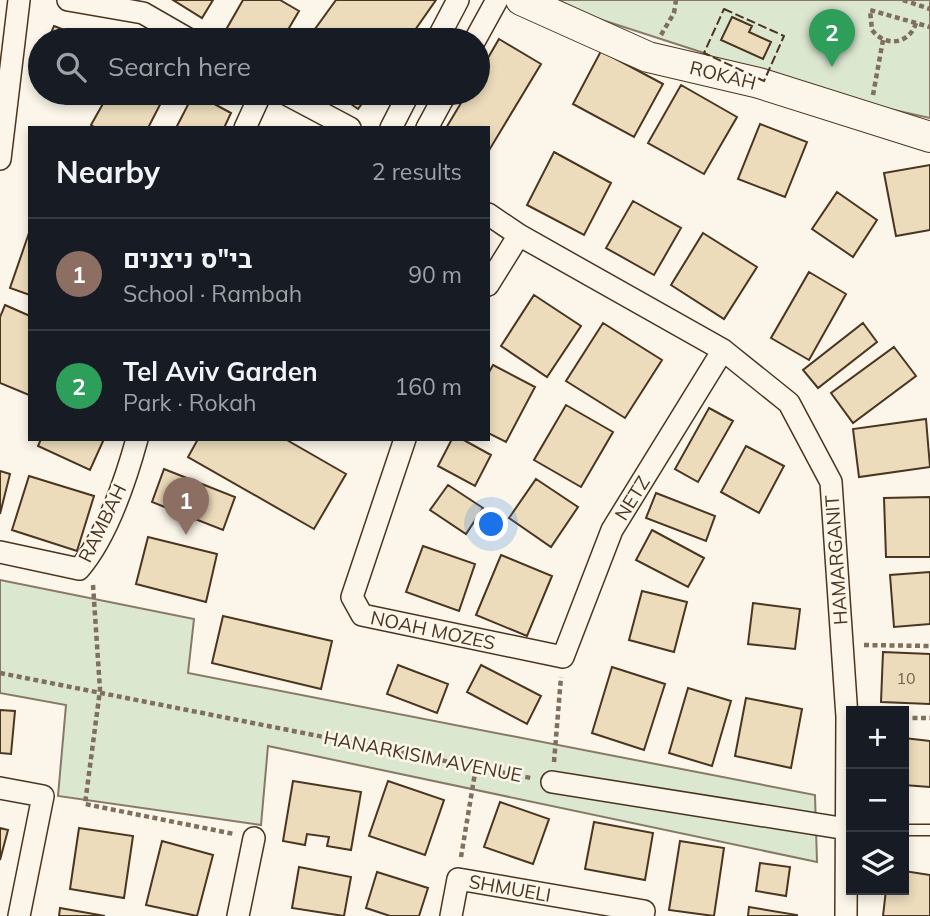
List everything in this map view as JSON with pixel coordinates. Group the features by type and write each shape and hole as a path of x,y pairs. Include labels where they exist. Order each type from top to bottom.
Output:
{"street":[{"path":"0,159 19,0"},
{"path":"68,0 143,13 169,28"},
{"path":"443,28 458,0"},
{"path":"482,28 497,0"},
{"name":"ROKAH","path":"521,0 648,57 759,83 930,137"},
{"path":"245,126 255,105"},
{"path":"307,105 346,126"},
{"path":"392,126 403,105"},
{"path":"428,126 439,105"},
{"name":"HAMARGANIT","path":"490,215 519,235 723,351 789,403 831,482 847,717 848,769"},
{"path":"490,282 519,235"},
{"name":"NETZ","path":"563,657 612,530 723,351"},
{"name":"RAMBAH","path":"0,552 79,569 90,556 129,469 136,441"},
{"name":"NOAH MOZES","path":"404,441 352,597 362,615 563,657"},
{"path":"552,782 846,829"},
{"path":"0,788 43,796 19,916"},
{"name":"HAMARGANIT","path":"846,916 849,832"},
{"path":"238,916 254,838"},
{"path":"452,916 458,879"},
{"name":"SHMUELI","path":"458,879 644,914"}],"lane":[{"path":"909,830 930,830"}],"path":[{"path":"648,57 674,13 676,0"},
{"path":"903,0 930,9"},
{"path":"916,23 908,36 899,42 883,40 872,30 870,10 916,23 930,27"},
{"path":"868,118 883,40"},
{"path":"90,556 100,690 85,804 254,838"},
{"path":"842,644 930,646"},
{"path":"552,782 563,657"},
{"name":"HANARKISIM AVENUE","path":"0,673 100,690 552,782"},
{"path":"909,718 930,718"},
{"path":"458,879 476,766"}],"green space":[{"path":"562,0 930,0 930,118 764,81 704,53 559,6"},
{"path":"0,580 194,619 188,673 815,795 817,862 268,746 261,825 58,796 66,705 0,693"}],"building":[{"path":"173,0 213,0 202,18"},
{"path":"243,0 280,0 299,11 289,28 227,28"},
{"path":"336,0 436,0 416,28 316,28"},
{"path":"732,17 752,26 749,32 771,42 763,59 721,40"},
{"path":"499,39 541,64 490,149 490,126 447,126 460,105 490,105 490,54"},
{"path":"601,51 663,84 634,137 573,104"},
{"path":"681,85 737,117 704,174 648,143"},
{"path":"102,105 160,105 149,126 91,125"},
{"path":"188,105 216,105 231,113 225,126 177,126"},
{"path":"760,124 807,142 785,197 738,179"},
{"path":"554,152 611,183 584,235 527,205"},
{"path":"930,165 930,230 896,236 884,173"},
{"path":"837,192 877,220 853,257 812,229"},
{"path":"633,201 681,228 654,275 606,248"},
{"path":"703,233 757,267 724,319 671,285"},
{"path":"28,236 28,294 10,288"},
{"path":"809,272 846,294 809,360 771,338"},
{"path":"534,295 581,326 547,377 501,346"},
{"path":"5,305 28,315 28,395 0,383 0,317"},
{"path":"603,323 662,360 625,418 566,381"},
{"path":"863,323 877,342 818,388 803,370"},
{"path":"894,347 916,376 853,423 831,393"},
{"path":"493,365 535,387 506,442 490,434 490,370"},
{"path":"566,405 613,432 581,487 534,460"},
{"path":"709,408 733,421 698,482 675,469"},
{"path":"926,419 930,467 859,477 853,429"},
{"path":"40,441 103,441 90,470 38,446"},
{"path":"197,441 288,441 346,474 314,529 188,457"},
{"path":"451,441 466,441 491,455 475,486 438,466"},
{"path":"746,446 784,466 759,513 721,492"},
{"path":"164,469 235,497 223,530 152,502"},
{"path":"0,471 10,474 0,514"},
{"path":"29,476 94,496 77,551 12,530"},
{"path":"536,479 578,507 551,547 509,518"},
{"path":"448,485 483,508 466,534 430,510"},
{"path":"656,493 715,516 706,541 646,518"},
{"path":"930,497 930,557 886,557 884,498"},
{"path":"652,530 704,558 688,587 636,560"},
{"path":"148,537 217,554 206,602 136,584"},
{"path":"423,546 475,564 459,611 406,592"},
{"path":"501,555 552,576 527,636 476,615"},
{"path":"930,572 930,624 894,627 890,575"},
{"path":"642,591 687,602 674,652 629,640"},
{"path":"753,603 800,609 795,649 748,644"},
{"path":"223,616 332,641 321,689 212,663"},
{"path":"883,652 930,654 930,704 881,702"},
{"path":"398,665 448,684 437,713 387,694"},
{"path":"481,665 541,696 527,724 467,692"},
{"path":"612,667 665,684 644,750 592,733"},
{"path":"688,688 731,701 712,766 669,753"},
{"path":"746,698 802,709 791,768 735,756"},
{"path":"0,710 15,711 11,754 0,753"},
{"path":"909,739 930,741 930,787 909,785"},
{"path":"293,781 361,792 351,850 327,846 329,837 307,834 305,845 283,841"},
{"path":"388,781 444,800 425,855 369,836"},
{"path":"500,802 549,819 533,864 484,847"},
{"path":"594,822 653,833 645,880 585,869"},
{"path":"0,828 8,830 0,860"},
{"path":"79,828 133,836 124,898 70,889"},
{"path":"162,841 213,855 197,916 146,905"},
{"path":"680,841 724,848 714,916 669,910"},
{"path":"760,863 790,867 786,896 756,891"},
{"path":"299,867 351,877 344,916 292,908"},
{"path":"377,872 428,888 419,916 390,916 366,908"},
{"path":"909,872 930,875 930,916 883,916 885,895 909,895"},
{"path":"749,907 797,915 797,916 748,916"},
{"path":"60,908 105,916 59,916"}],"fence":[{"path":"724,9 784,36 764,81 704,53 724,9"}],"place":[{"name":"Tel Aviv Garden","path":"832,67"},
{"name":"בי\"ס ניצנים","path":"186,535"}]}
